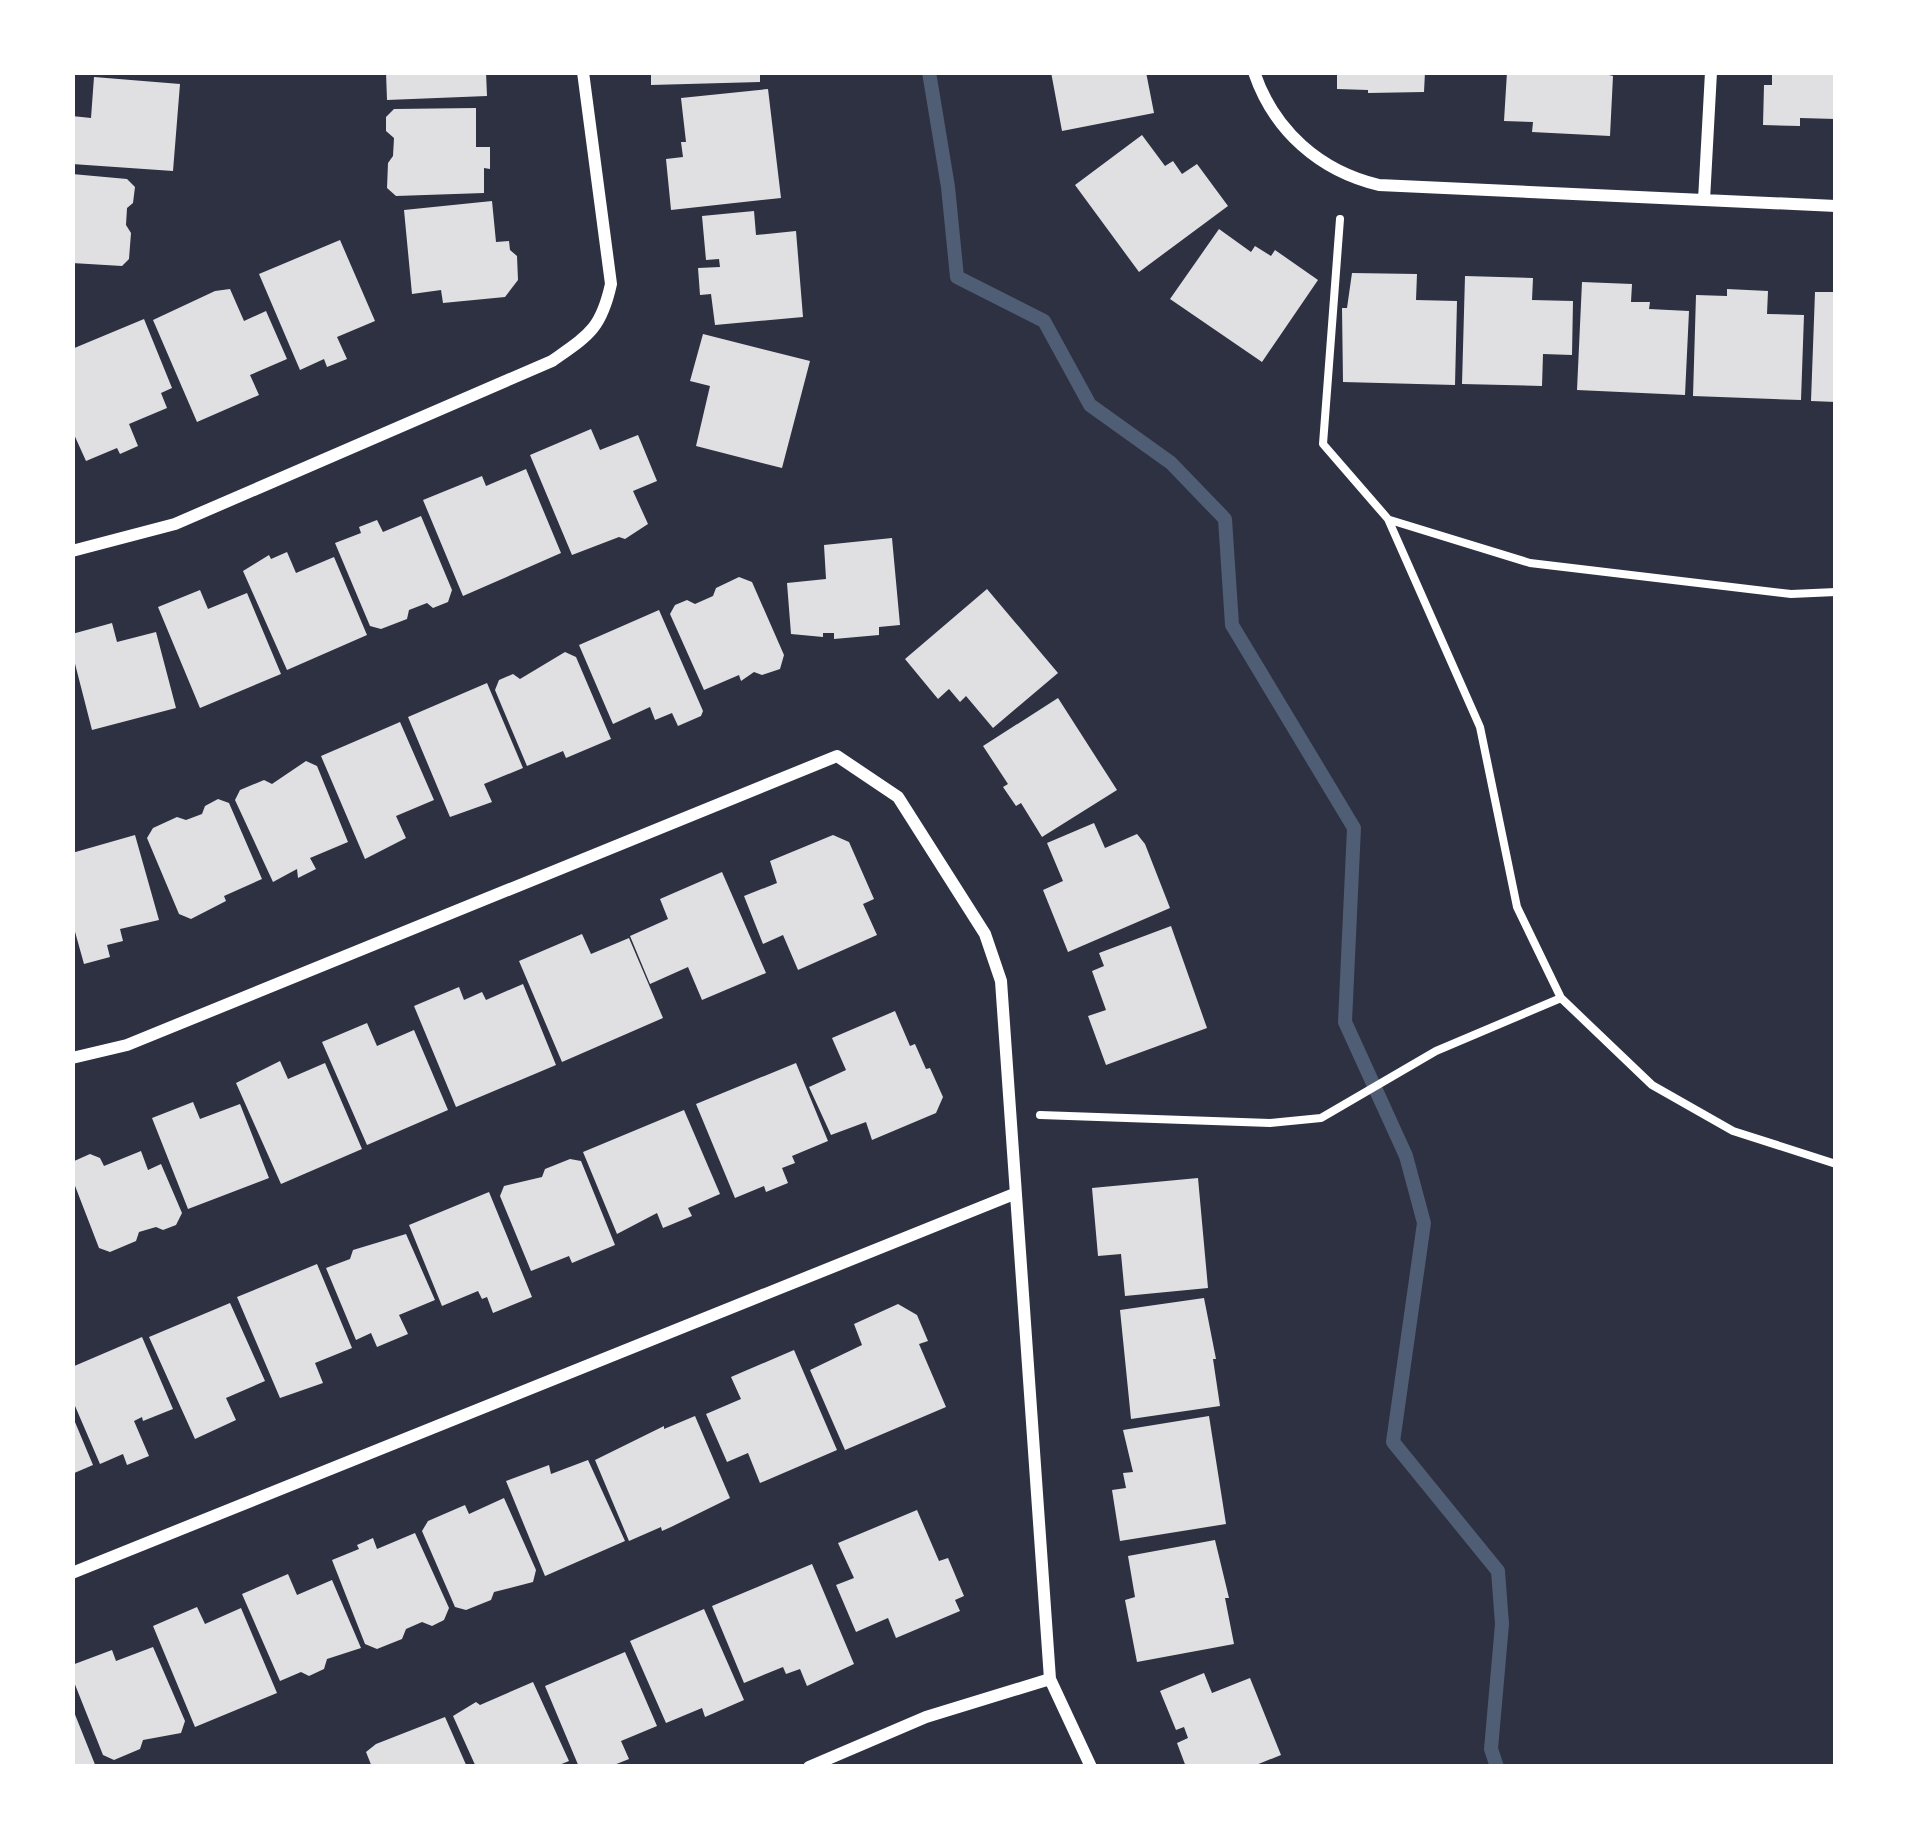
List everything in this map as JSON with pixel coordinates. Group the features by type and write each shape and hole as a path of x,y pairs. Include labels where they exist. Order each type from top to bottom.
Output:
{"street":[{"path":"72,551 175,524 552,361 584,338 604,316 611,284 583,72"},
{"path":"1254,72 1264,101 1283,127 1321,162 1347,177 1379,185 1836,206"},
{"path":"1704,200 1711,72"},
{"path":"72,1058 127,1045 837,756 898,797 985,934 1001,981 1050,1679 1091,1767"},
{"path":"72,1573 1014,1194"},
{"path":"809,1767 926,1717 1050,1679"}],"path":[{"path":"1340,219 1322,444 1388,519 1480,727 1517,907 1561,998 1652,1085 1733,1131 1836,1164"},
{"path":"1388,519 1530,563 1791,594 1836,592"},
{"path":"1009,1114 1270,1123 1321,1118 1436,1051 1561,998"}],"building":[{"path":"386,72 486,72 487,96 387,100"},
{"path":"651,72 760,72 760,82 651,85"},
{"path":"1051,72 1146,72 1154,113 1062,131"},
{"path":"1337,72 1425,72 1424,92 1337,89"},
{"path":"1507,72 1613,76 1610,136 1532,132 1533,122 1504,121"},
{"path":"1772,72 1836,72 1836,119 1800,118 1800,126 1763,125 1764,85 1772,85"},
{"path":"94,77 180,84 173,171 72,164 72,116 91,118"},
{"path":"768,89 781,198 671,210 666,159 683,157 681,98"},
{"path":"476,108 476,147 490,147 484,193 396,196 387,188 394,138 386,131 386,117 394,109"},
{"path":"1142,135 1165,166 1173,161 1182,174 1197,164 1228,206 1139,272 1075,185"},
{"path":"72,174 127,179 135,187 133,203 127,208 129,259 122,266 72,263"},
{"path":"492,201 496,242 509,241 517,256 518,280 505,297 443,303 441,290 412,294 404,210"},
{"path":"754,211 756,235 796,231 803,317 715,325 711,294 700,295 698,268 720,267 719,259 706,260 702,216"},
{"path":"1219,229 1251,252 1255,246 1271,256 1275,250 1318,280 1262,362 1170,299"},
{"path":"340,240 375,321 337,337 347,359 327,367 324,359 300,370 259,274"},
{"path":"1352,273 1417,274 1416,300 1457,301 1455,385 1343,382 1342,308 1347,308"},
{"path":"1465,276 1533,278 1532,300 1573,301 1572,355 1543,354 1542,386 1462,384"},
{"path":"1582,282 1632,284 1631,302 1650,302 1649,309 1689,311 1685,395 1577,390"},
{"path":"230,289 244,321 266,311 287,359 250,375 259,395 197,422 153,320 215,291"},
{"path":"1727,289 1768,291 1767,314 1804,315 1801,400 1693,396 1696,295 1727,296"},
{"path":"1815,292 1836,292 1836,402 1811,401"},
{"path":"144,319 172,388 161,393 167,408 129,424 138,446 120,454 117,448 86,461 72,430 72,349"},
{"path":"703,334 810,361 782,468 696,446 710,386 690,381"},
{"path":"591,429 600,450 638,435 657,481 633,491 648,524 625,539 619,537 572,555 530,455"},
{"path":"526,469 561,553 463,596 423,500 482,476 486,486"},
{"path":"421,516 452,590 448,602 409,610 407,619 381,629 370,626 335,543 361,533 359,527 377,520 383,532"},
{"path":"892,538 900,625 879,627 879,635 834,639 834,633 823,633 823,637 791,634 787,583 826,579 824,545"},
{"path":"287,552 296,573 334,557 367,635 287,670 243,571 269,555 271,559"},
{"path":"739,577 752,582 784,655 780,669 762,675 754,672 741,681 739,675 704,690 670,614 675,605 687,600 695,604"},
{"path":"987,589 1058,673 993,728 966,696 960,702 949,689 938,699 905,659"},
{"path":"200,590 208,609 247,593 281,674 200,708 158,607"},
{"path":"659,610 703,711 701,716 678,726 672,713 655,720 650,707 613,724 579,645"},
{"path":"112,623 117,642 156,632 176,708 92,730 72,652 72,634"},
{"path":"565,652 576,657 611,739 566,758 563,751 527,766 495,690 499,680 513,674 520,679"},
{"path":"487,683 523,768 484,784 492,802 450,817 408,717"},
{"path":"1058,698 1117,790 1042,837 1021,803 1016,806 1003,787 1008,784 983,746"},
{"path":"400,722 434,800 396,816 406,838 365,859 321,756"},
{"path":"306,761 317,766 348,842 310,858 316,869 298,878 297,869 273,882 235,800 240,790 264,780 272,784"},
{"path":"218,799 229,803 262,879 224,896 226,901 191,919 179,914 147,838 153,828 177,817 186,820 202,814 205,806"},
{"path":"1094,823 1105,848 1137,834 1170,908 1068,952 1043,890 1063,881 1047,843"},
{"path":"135,835 159,920 120,929 123,941 107,945 110,957 84,964 72,921 72,853"},
{"path":"833,835 849,842 874,899 863,904 877,935 798,970 783,935 763,944 744,896 777,883 770,861"},
{"path":"722,872 766,973 702,1000 688,967 650,984 630,936 668,919 660,899"},
{"path":"1171,926 1207,1028 1106,1065 1088,1016 1106,1010 1092,971 1104,966 1099,953"},
{"path":"582,934 591,954 629,938 663,1018 562,1062 519,961"},
{"path":"523,984 556,1065 456,1107 414,1006 459,987 464,1000 482,992 486,1000"},
{"path":"895,1011 910,1046 915,1044 943,1097 936,1113 872,1140 866,1122 831,1135 809,1087 846,1070 832,1038"},
{"path":"367,1023 377,1046 414,1030 448,1110 367,1145 322,1042"},
{"path":"280,1061 288,1079 325,1063 362,1149 281,1184 236,1083"},
{"path":"796,1063 828,1141 792,1156 795,1163 782,1168 788,1183 766,1192 764,1186 735,1198 696,1104"},
{"path":"193,1102 200,1119 240,1104 269,1178 188,1209 152,1118"},
{"path":"684,1110 720,1194 688,1208 692,1216 663,1228 657,1213 617,1234 583,1152"},
{"path":"141,1151 148,1170 161,1164 182,1213 176,1225 139,1232 136,1241 110,1252 99,1248 72,1178 72,1162 90,1154 104,1166"},
{"path":"570,1159 581,1161 615,1245 572,1263 569,1256 531,1271 500,1196 504,1186 542,1177 545,1169"},
{"path":"1198,1178 1208,1288 1125,1296 1121,1254 1098,1256 1092,1188"},
{"path":"489,1192 532,1297 493,1313 487,1297 482,1299 478,1291 442,1306 409,1225"},
{"path":"406,1234 435,1300 399,1315 408,1334 377,1347 371,1333 356,1340 326,1268 350,1259 353,1250"},
{"path":"317,1264 352,1348 315,1363 323,1383 280,1398 237,1297"},
{"path":"1204,1298 1220,1406 1131,1419 1120,1310"},
{"path":"230,1303 265,1381 226,1398 236,1420 195,1439 149,1337"},
{"path":"898,1304 917,1315 928,1341 919,1344 946,1407 845,1450 810,1370 862,1345 854,1324"},
{"path":"142,1337 173,1409 134,1421 149,1456 127,1465 123,1454 100,1464 72,1399 72,1367"},
{"path":"794,1350 837,1450 760,1483 748,1453 727,1462 706,1414 741,1399 731,1377"},
{"path":"72,1415 93,1465 72,1474"},
{"path":"695,1416 730,1498 662,1531 661,1527 629,1541 595,1460"},
{"path":"1209,1416 1226,1524 1120,1541 1112,1490 1126,1488 1123,1473 1133,1472 1123,1430"},
{"path":"588,1460 625,1541 545,1576 506,1481 549,1465 551,1474"},
{"path":"504,1498 536,1570 533,1582 494,1592 491,1600 466,1610 455,1607 422,1531 428,1521 465,1505 469,1514"},
{"path":"917,1510 939,1561 948,1558 964,1596 955,1600 960,1611 896,1638 888,1618 856,1632 836,1585 854,1578 838,1543"},
{"path":"415,1533 449,1608 444,1620 432,1626 422,1622 406,1629 402,1639 377,1649 365,1644 332,1560 373,1538 377,1549"},
{"path":"1215,1540 1234,1644 1137,1662 1125,1600 1135,1597 1128,1556"},
{"path":"812,1564 854,1664 807,1686 800,1669 786,1674 783,1667 744,1683 712,1606"},
{"path":"288,1574 297,1595 332,1580 361,1648 327,1659 324,1669 309,1676 301,1672 280,1681 242,1594"},
{"path":"197,1607 205,1624 241,1608 277,1693 195,1727 153,1626"},
{"path":"704,1609 744,1700 705,1717 702,1708 666,1723 630,1641"},
{"path":"153,1647 185,1721 181,1733 143,1740 140,1749 114,1760 103,1755 72,1677 72,1665 112,1650 116,1661"},
{"path":"625,1652 657,1726 621,1741 629,1759 609,1767 579,1767 545,1686"},
{"path":"1204,1673 1212,1693 1250,1678 1281,1755 1251,1767 1186,1767 1177,1743 1188,1738 1184,1727 1176,1730 1160,1691"},
{"path":"533,1682 569,1761 554,1767 476,1767 453,1716 476,1702 480,1705"},
{"path":"72,1707 96,1767 72,1767"},
{"path":"445,1717 467,1767 372,1767 366,1752 376,1744"}],"waterway":[{"path":"929,72 957,277 1044,321 1090,405 1171,463 1225,519 1232,625 1354,828 1345,1022 1406,1156 1424,1223 1393,1442 1498,1571 1502,1624 1491,1749 1497,1767"}]}
